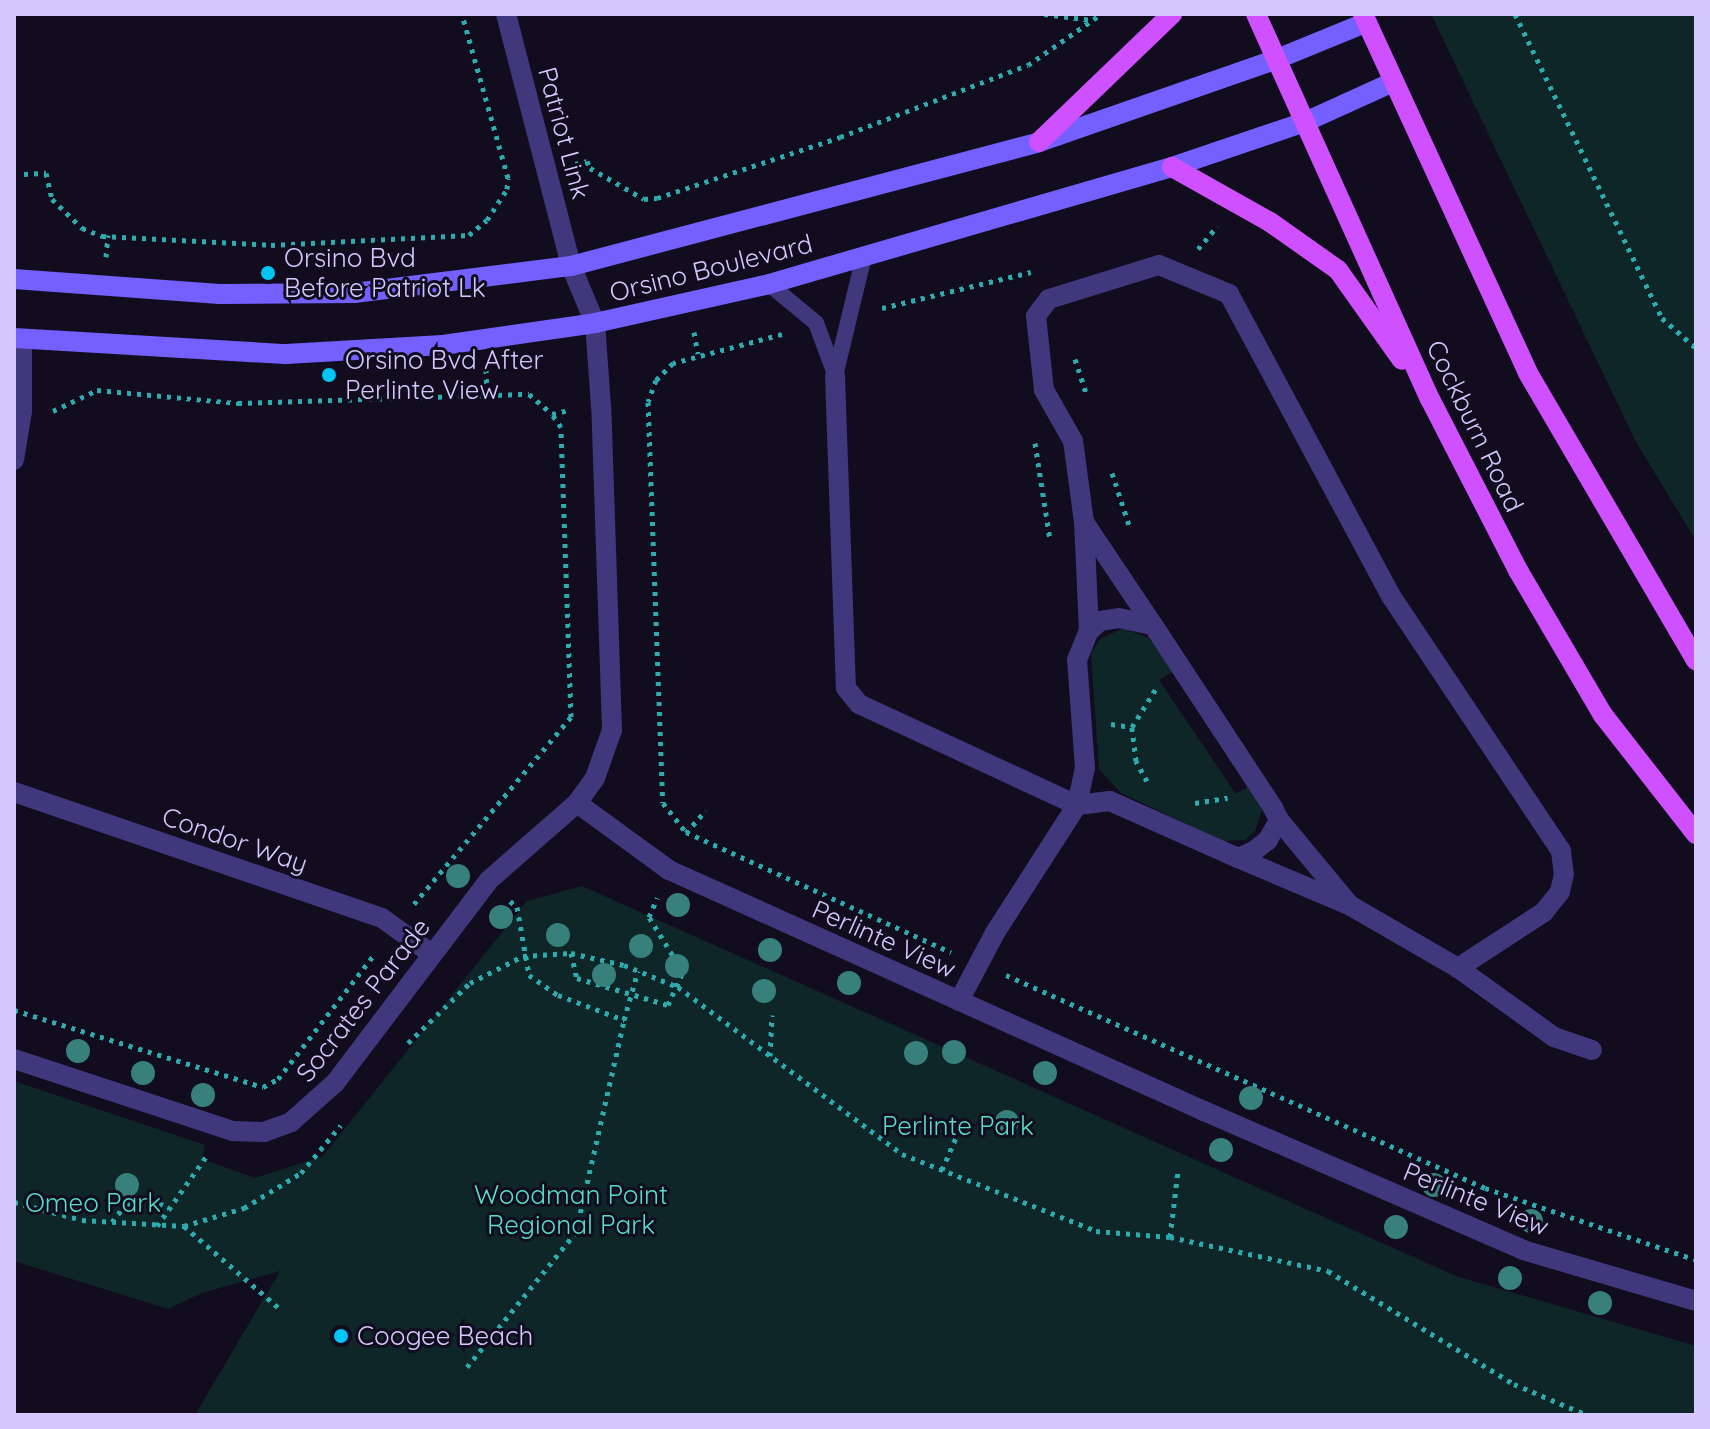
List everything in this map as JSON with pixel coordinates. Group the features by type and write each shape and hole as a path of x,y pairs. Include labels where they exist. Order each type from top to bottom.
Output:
{"main road":[{"path":"1039,142 1172,14"},
{"name":"Cockburn Road","path":"1256,14 1430,399 1519,572 1603,715 1696,834"},
{"name":"Orsino Boulevard","path":"14,279 219,294 354,293 571,266 1039,142 1277,59 1365,18"},
{"path":"1365,18 1528,373 1696,660"},
{"name":"Orsino Boulevard","path":"18,338 286,354 443,345 595,323 769,284 1172,167 1305,122 1393,82"},
{"path":"1172,167 1270,222 1338,270 1430,399"}],"street":[{"name":"Patriot Link","path":"506,14 571,266"},
{"path":"959,1001 996,931 1077,805 1085,768 1077,660 1089,631 1084,522 1073,441 1044,390 1038,364 1036,316 1049,299 1159,265 1229,294 1391,596 1561,851 1560,892 1544,912 1458,968"},
{"path":"571,266 595,323 612,730 607,756 577,803"},
{"path":"14,460 22,411 18,338"},
{"path":"835,376 846,688 859,704 1077,805 1110,801 1351,906 1458,968 1554,1037 1592,1050"},
{"path":"1084,522 1279,820 1351,906"},
{"path":"1089,631 1100,621 1119,618 1153,625"},
{"name":"Condor Way","path":"14,792 382,918 432,954"},
{"name":"Socrates Parade","path":"14,1059 215,1126 264,1132 291,1122 325,1094 489,880 577,803"},
{"name":"Perlinte View","path":"577,803 669,870 959,1001 1523,1250 1696,1301"},
{"path":"1238,858 1268,840 1279,820"}],"lane":[{"path":"835,376 864,256"},
{"path":"769,284 816,323 835,376"}],"path":[{"path":"24,174 46,173 52,199 82,228 108,235 271,245 469,235 487,220 507,189 508,178 462,14"},
{"path":"1044,14 1093,21"},
{"path":"573,164 587,161 590,168 644,199 657,198 840,137 1028,65 1101,14"},
{"path":"1515,14 1662,318 1696,348"},
{"path":"106,262 108,235"},
{"path":"693,326 698,354"},
{"path":"795,331 673,363 656,380 648,402 663,803 686,832 953,953 961,941"},
{"path":"1073,352 1087,397"},
{"path":"485,366 487,396"},
{"path":"96,376 97,390"},
{"path":"52,411 97,390 238,403 529,394 552,414 561,427 571,717 412,906"},
{"path":"552,414 574,409"},
{"path":"1032,429 1052,555"},
{"path":"1107,457 1131,532"},
{"path":"1150,785 1139,772 1132,727 1145,699 1163,683"},
{"path":"1186,802 1232,797"},
{"path":"686,832 706,810"},
{"path":"571,953 577,978 668,1005 683,972 649,917 659,893"},
{"path":"510,900 517,907 529,975 558,995 624,1020"},
{"path":"14,1010 263,1087 278,1079 377,951"},
{"path":"1012,961 1005,974 1014,979 1485,1188 1696,1260"},
{"path":"467,1367 576,1232 638,971"},
{"path":"678,987 902,1154 1096,1231 1170,1237 1328,1271 1514,1384 1587,1415"},
{"path":"770,1057 772,1015"},
{"path":"942,1170 964,1119"},
{"path":"157,1226 208,1153"},
{"path":"1170,1237 1178,1171"},
{"path":"112,1222 126,1204 150,1199 169,1208"},
{"path":"184,1226 278,1307"}],"green space":[{"path":"1431,14 1696,14 1696,541 1635,440"},
{"path":"1123,628 1149,638 1174,671 1159,680 1236,794 1249,786 1263,807 1255,831 1245,840 1223,841 1121,793 1099,769 1091,653 1100,639"},
{"name":"Woodman Point Regional Park","path":"582,886 1456,1276 1696,1346 1696,1415 195,1415 280,1271 202,1293 168,1309 14,1261 14,1081 205,1145 202,1159 255,1178 323,1156 527,901"}],"place":[{"name":"Orsino Bvd Before Patriot Lk","path":"268,273"},
{"name":"Orsino Bvd After Perlinte View","path":"329,375"},
{"name":"Coogee Beach","path":"341,1336"}],"park label":[{"name":"Perlinte Park","path":"958,1126"},
{"name":"Omeo Park","path":"93,1203"}]}
